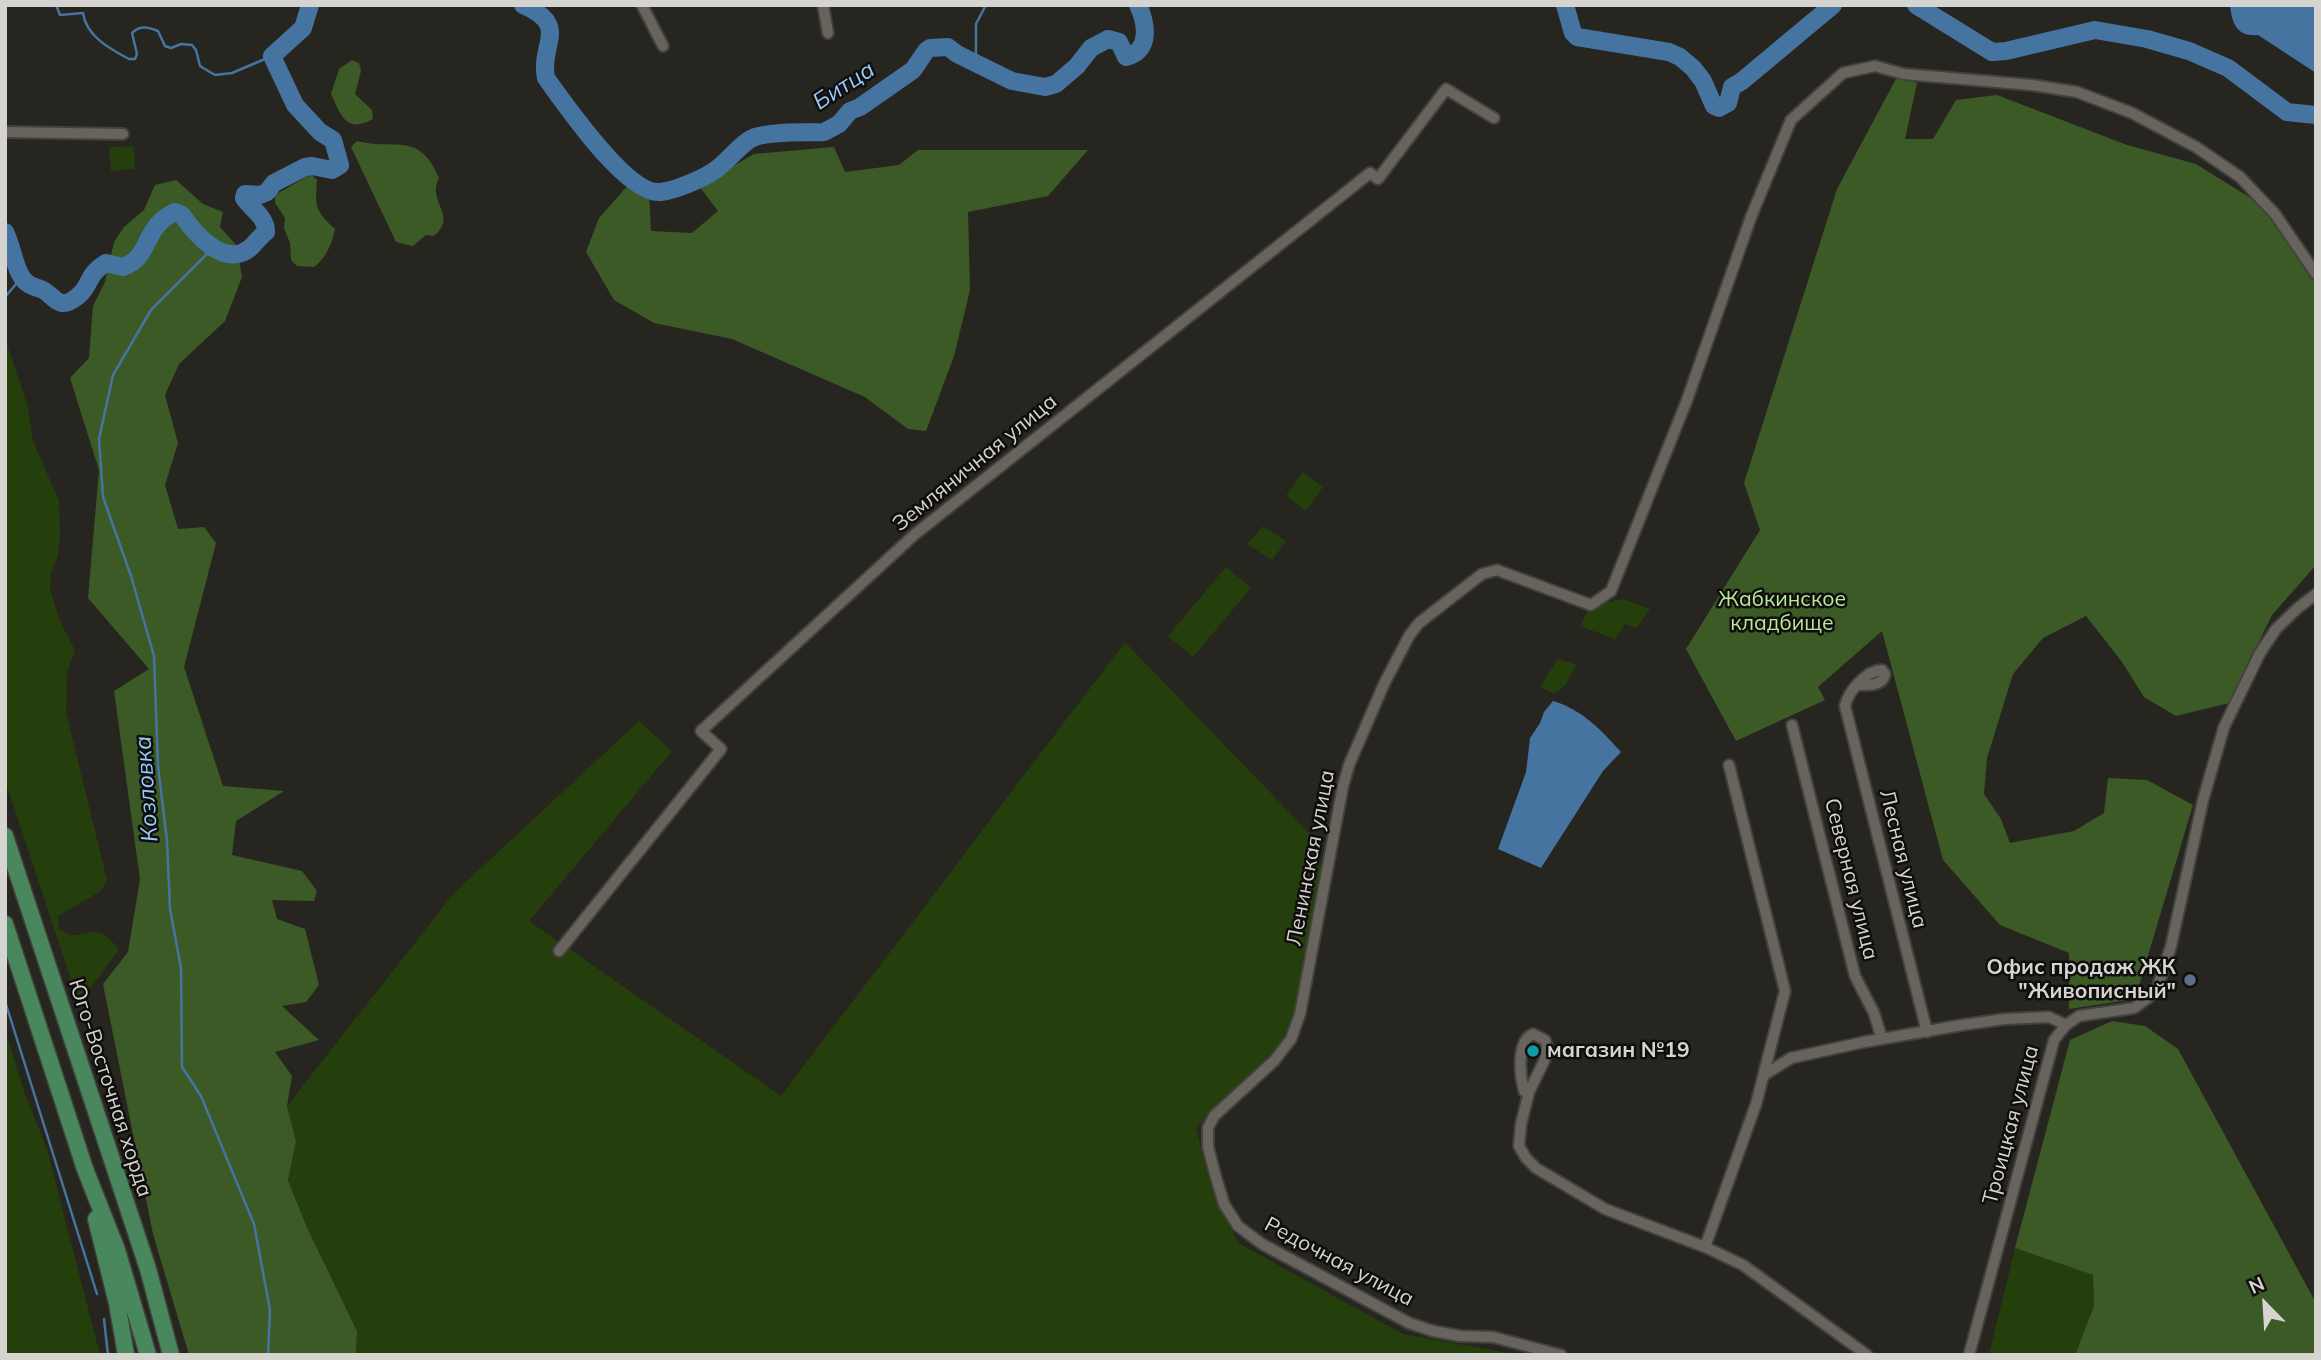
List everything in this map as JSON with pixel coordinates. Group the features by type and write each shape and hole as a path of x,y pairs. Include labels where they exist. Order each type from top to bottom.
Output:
{"main road":[{"name":"Юго-Восточная хорда","path":"5,836 148,1269 171,1355"},
{"path":"5,923 85,1169 117,1250 148,1355"},
{"path":"85,1169 127,1355"}],"street":[{"path":"642,5 663,46"},
{"path":"823,5 828,33"},
{"name":"Ленинская улица","path":"1230,1100 1274,1061 1291,1039 1300,1014 1349,765 1384,684 1409,636 1419,623 1482,574 1497,570 1591,605 1611,591 1687,400 1751,217 1791,120 1843,73 1875,66 1904,74 2032,85 2077,92 2132,113 2196,147 2240,177 2276,214 2316,274"},
{"name":"Земляничная улица","path":"559,951 721,749 701,731 914,535 1370,173 1378,179 1446,89 1494,118"},
{"path":"5,132 123,134"},
{"path":"1764,1075 1787,1060 1882,1039 2005,1019 2049,1017 2066,1025 2079,1016 2134,1008 2156,992 2171,946 2203,800 2224,727 2260,653 2276,629 2316,594"},
{"name":"Лесная улица","path":"1858,685 1847,695 1845,706 1927,1032"},
{"name":"Северная улица","path":"1792,725 1855,976 1874,1013 1882,1039"},
{"path":"1705,1247 1756,1104 1785,991 1729,765"},
{"name":"Троицкая улица","path":"1969,1355 2054,1040 2066,1025"},
{"path":"1529,1092 1524,1091 1522,1083 1522,1054 1524,1042 1533,1034 1545,1040 1545,1059 1529,1092 1521,1124 1520,1146 1526,1158 1536,1168 1605,1209 1705,1247 1743,1265 1867,1355"},
{"path":"1770,1051 1787,1060"},
{"name":"Редочная улица","path":"1230,1100 1214,1116 1208,1128 1208,1147 1224,1204 1238,1226 1249,1236 1409,1322 1433,1331 1493,1338 1561,1355"}],"green space":[{"path":"352,60 359,63 361,71 355,94 372,110 373,119 364,123 350,123 346,120 331,94 339,69"},
{"name":"Жабкинское кладбище","path":"1897,77 1917,83 1905,139 1933,139 1956,100 1997,95 2127,145 2196,164 2257,202 2316,278 2316,565 2272,615 2229,703 2176,716 2144,697 2122,662 2086,616 2043,638 2013,674 1987,758 1984,794 2001,819 2010,843 2074,831 2104,813 2108,778 2147,780 2193,805 2135,999 2069,1009 2069,953 2000,925 1943,860 1882,631 1818,687 1825,700 1736,741 1686,649 1760,530 1744,483 1837,189"},
{"path":"357,141 405,145 423,153 439,178 436,194 444,221 434,236 426,235 413,246 396,242 351,147"},
{"path":"134,146 135,169 111,171 109,147"},
{"path":"834,147 845,172 899,165 918,150 1088,150 1048,196 968,212 970,290 954,356 926,431 908,429 865,397 732,339 654,323 614,300 586,252 599,218 630,183 649,193 651,231 692,233 718,211 699,186 754,154"},
{"path":"311,174 317,180 318,208 335,229 328,250 314,267 297,266 291,260 290,243 284,228 285,218 275,203 275,195"},
{"path":"176,180 203,204 223,212 220,227 237,246 242,277 225,321 179,364 165,395 178,443 165,485 178,529 204,527 216,543 184,667 223,786 284,791 236,821 232,855 302,871 317,891 314,901 272,900 277,919 305,929 319,985 306,1002 282,1006 319,1040 275,1052 292,1076 287,1106 296,1141 288,1180 306,1225 357,1331 356,1355 189,1355 153,1234 103,984 128,952 140,879 114,691 149,669 88,598 99,470 70,378 89,358 93,306 105,282 114,242 124,227 144,210 155,185"},
{"path":"5,338 28,407 33,441 59,501 60,537 58,556 51,572 50,590 60,621 75,650 67,673 66,712 107,880 101,891 58,916 59,929 76,935 95,932 102,934 119,950 79,1004 5,780"},
{"path":"1303,472 1323,487 1306,511 1286,496"},
{"path":"1263,526 1286,541 1272,560 1247,544"},
{"path":"1226,567 1251,588 1193,657 1168,636"},
{"path":"1623,599 1650,609 1637,628 1625,624 1615,639 1580,626 1591,605"},
{"path":"1125,642 1315,839 1324,890 1291,1034 1196,1128 1208,1176 1238,1243 1403,1334 1519,1355 356,1355 357,1331 288,1180 296,1141 287,1106 454,893 639,721 672,751 529,921 781,1096"},
{"path":"1558,659 1577,665 1565,685 1554,694 1540,687"},
{"path":"2112,1021 2145,1026 2178,1049 2316,1303 2316,1355 2075,1355 2094,1306 2093,1275 2015,1248 2070,1040"},
{"path":"5,1030 24,1091 47,1149 100,1355 5,1355"},
{"path":"2015,1248 2093,1275 2094,1306 2075,1355 1989,1355"}],"water":[{"path":"2230,5 2316,5 2316,73 2258,35 2240,31 2232,18"},
{"path":"1553,701 1582,715 1621,752 1603,771 1541,868 1498,849 1526,772 1530,738"}],"waterway":[{"path":"56,5 60,15 83,13 94,35 129,59 135,59 137,54 132,33 144,28 158,31 165,46 171,48 181,44 192,45 200,66 215,75 232,73 272,56"},
{"name":"Битца","path":"5,232 24,280 61,303 78,296 95,272 106,263 123,267 132,262 139,256 157,226 175,212 182,215 203,239 221,252 240,253 250,248 266,232 264,222 244,198 245,194 260,195 267,192 274,183 305,167 332,170 340,165 333,140 320,132 295,105 272,56 303,28 310,5"},
{"name":"Битца","path":"523,5 546,20 550,28 546,78 567,107 614,164 646,189 660,192 680,187 709,174 755,137 780,133 824,132 839,124 850,111 860,107 913,70 930,48 948,47 1012,81 1045,87 1056,84 1077,66 1091,48 1108,39 1119,42 1126,57 1134,54 1140,49 1145,35 1138,5"},
{"path":"976,63 976,24 986,5"},
{"name":"Битца","path":"1565,5 1573,33 1577,37 1669,52 1680,57 1703,81 1714,106 1719,108 1728,103 1732,87 1833,5"},
{"name":"Битца","path":"1916,5 1992,52 2095,30 2147,39 2189,51 2228,68 2287,112 2316,115"},
{"name":"Козловка","path":"213,248 151,310 113,375 99,439 103,497 131,576 154,656 158,766 167,841 170,909 181,968 182,1067 201,1096 254,1224 270,1310 268,1355"},
{"path":"5,297 22,277"},
{"path":"5,1001 97,1294"},
{"path":"104,1319 108,1355"}],"place":[{"name":"Офис продаж ЖК \"Живописный\"","path":"2190,980"},
{"name":"магазин №19","path":"1533,1051"}]}
